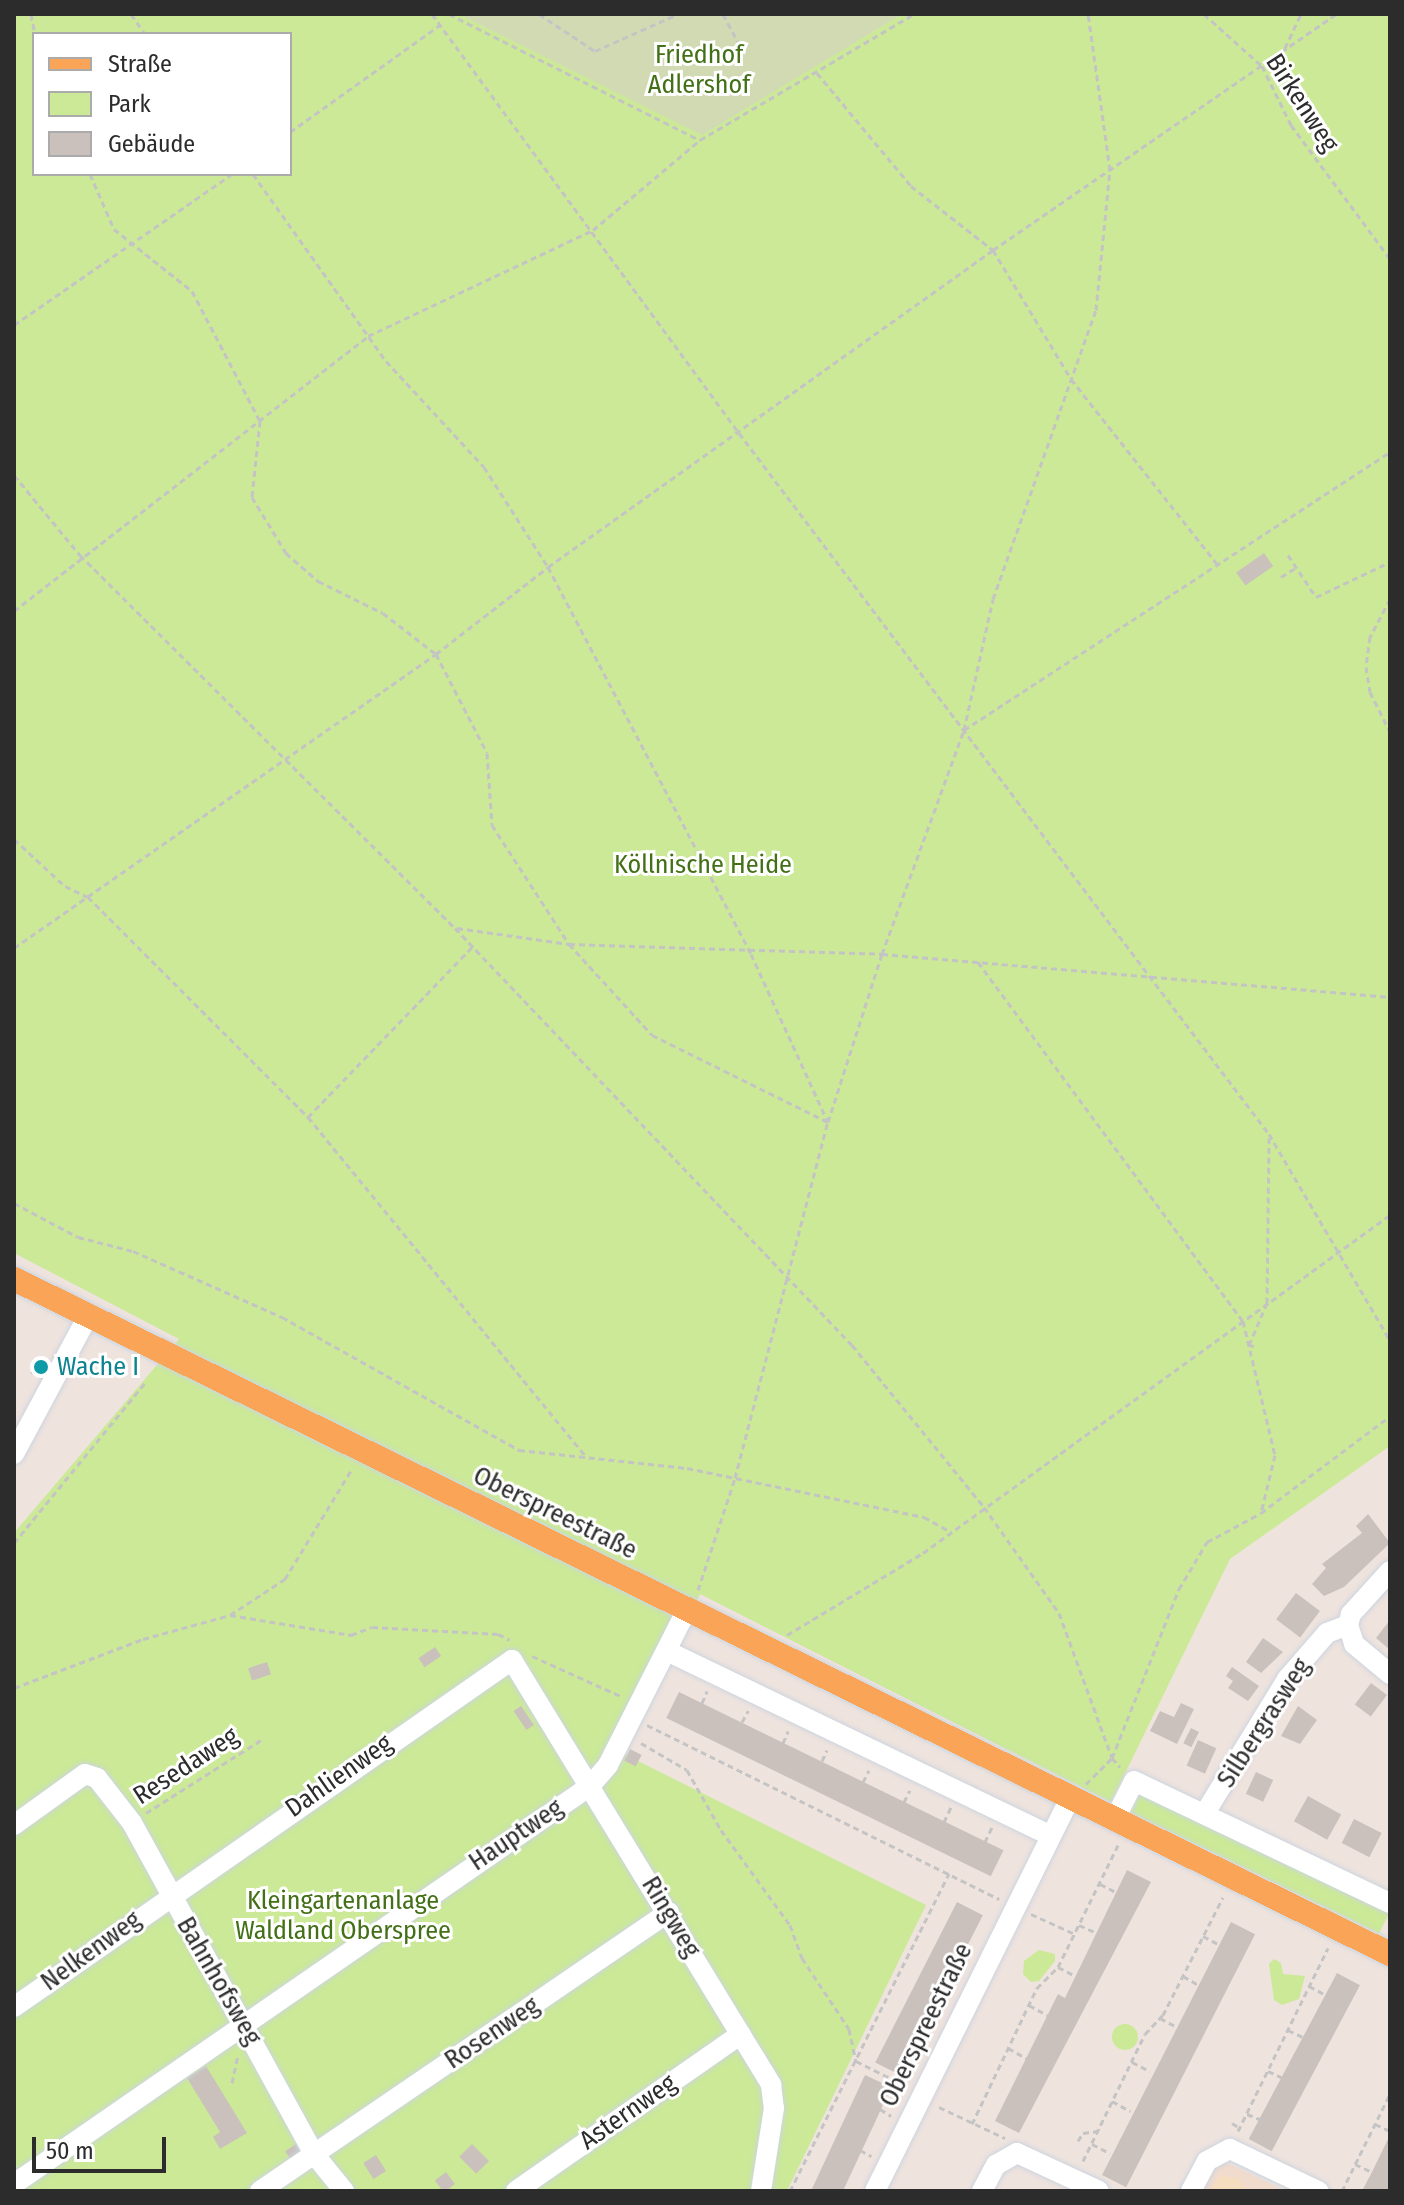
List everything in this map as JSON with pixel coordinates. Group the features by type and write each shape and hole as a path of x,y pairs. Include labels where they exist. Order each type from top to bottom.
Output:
{"main road":[{"name":"Oberspreestraße","path":"14,1279 1390,1954"}],"street":[{"path":"14,1454 88,1316"},
{"name":"Silbergrasweg","path":"1205,1813 1287,1679 1327,1633 1348,1625 1351,1614 1390,1571"},
{"path":"590,1786 632,1719 687,1609"},
{"path":"1348,1625 1354,1644 1390,1674"},
{"name":"Ringweg","path":"517,1651 590,1786 771,2085 774,2108 761,2191"},
{"name":"Dahlienweg","path":"168,1895 517,1651"},
{"path":"667,1651 1049,1835"},
{"name":"Bahnhofsweg","path":"14,1825 91,1773 132,1823 168,1895 246,2022 314,2154 344,2191"},
{"path":"1122,1822 1134,1781 1390,1903"},
{"name":"Hauptweg","path":"14,2184 590,1786"},
{"name":"Oberspreestraße","path":"875,2191 918,2094 1071,1797"},
{"name":"Nelkenweg","path":"14,2007 168,1895"},
{"name":"Rosenweg","path":"260,2191 669,1912"},
{"name":"Asternweg","path":"516,2191 741,2034"},
{"path":"1191,2191 1207,2161 1230,2149 1318,2191"},
{"path":"982,2191 996,2165 1017,2153 1099,2191"}],"path":[{"path":"131,14 144,32"},
{"path":"432,14 739,433 1147,977 1269,1134 1390,1340"},
{"path":"449,14 700,140"},
{"path":"539,14 595,51 678,14"},
{"path":"723,14 738,42"},
{"path":"14,611 80,555 368,336 593,230 700,140 914,14"},
{"path":"687,1609 735,1478 828,1122 882,954 964,730 993,599 1096,310 1110,170 1088,14"},
{"name":"Birkenweg","path":"1204,14 1262,66 1291,125 1389,255"},
{"path":"1283,51 1301,14"},
{"path":"14,948 436,654 548,567 993,250 1337,14"},
{"path":"292,131 440,25"},
{"path":"817,73 911,186 993,250 1071,379 1218,565"},
{"path":"91,176 114,229 192,291 260,421 252,497 286,553 318,581 383,613 436,654 487,753 492,825 569,944 652,1035 828,1122"},
{"path":"14,325 229,176"},
{"path":"254,176 368,336 484,467 548,567 751,954 828,1122"},
{"path":"964,730 1390,452"},
{"path":"14,475 80,555 455,928 852,1345 984,1507 1059,1613 1112,1758"},
{"path":"1288,555 1316,597 1390,562"},
{"path":"1281,577 1297,567"},
{"path":"1390,599 1370,637 1366,667 1370,692 1390,732"},
{"path":"14,839 65,886 88,897 308,1117 585,1455"},
{"path":"455,928 569,944 751,954 882,954 976,960 1390,997"},
{"path":"308,1117 472,947"},
{"path":"976,960 1243,1321 1275,1455 1261,1513"},
{"path":"1251,1346 1267,1303 1269,1134"},
{"path":"14,1203 78,1237 133,1251 282,1317 519,1450 585,1455 735,1478 924,1517 949,1531"},
{"path":"765,1648 923,1553 949,1531 1390,1215"},
{"path":"14,1543 145,1383"},
{"path":"1071,1797 1112,1758 1179,1589 1207,1542 1261,1513 1390,1416"},
{"path":"14,1688 143,1639 230,1615 285,1579 354,1466"},
{"path":"230,1615 351,1635 372,1627 498,1634 517,1651 632,1719 1075,1934"},
{"path":"702,1703 710,1684"},
{"path":"742,1722 751,1704"},
{"path":"632,1719 687,1770 721,1830 790,1925 802,1958 849,2029 856,2061 972,2124 1012,2142 1017,2153"},
{"path":"783,1743 791,1724"},
{"name":"Resedaweg","path":"132,1823 261,1740"},
{"path":"822,1761 830,1743"},
{"path":"863,1782 872,1763"},
{"path":"904,1802 913,1783"},
{"path":"944,1822 953,1803"},
{"path":"972,2124 1029,2005 1058,1967 1100,1884 1122,1822"},
{"path":"985,1842 994,1823"},
{"path":"790,2191 949,1874"},
{"path":"1074,2179 1132,2062 1160,2018 1233,1878"},
{"path":"1100,1884 1116,1892"},
{"path":"1079,1925 1097,1933"},
{"path":"1230,2149 1338,1929"},
{"path":"1203,1936 1220,1945"},
{"path":"1058,1967 1076,1976"},
{"path":"1183,1976 1200,1986"},
{"path":"1309,1986 1326,1995"},
{"path":"1029,2005 1047,2015"},
{"path":"1160,2018 1179,2028"},
{"path":"1288,2030 1305,2038"},
{"path":"1008,2048 1026,2058"},
{"path":"1132,2062 1150,2071"},
{"path":"1268,2071 1285,2079"},
{"path":"1342,2191 1390,2094"},
{"path":"1112,2101 1130,2111"},
{"path":"880,2109 898,2119"},
{"path":"1247,2114 1264,2121"},
{"path":"1232,2123 1240,2128"},
{"path":"1375,2124 1390,2131"},
{"path":"1078,2141 1083,2133 1098,2131"},
{"path":"1092,2144 1110,2153"},
{"path":"860,2150 878,2159"},
{"path":"1355,2164 1372,2172"},
{"path":"1341,2178 1347,2181"}],"shaded area":[{"path":"1225,2162 1285,2191 1200,2191 1211,2169"}],"green space":[{"name":"Köllnische Heide","path":"14,14 459,14 702,134 902,14 1390,14 1390,1446 1230,1559 1111,1802 700,1594 622,1753 926,1905 787,2191 14,2191 14,1533 179,1339 14,1253"},
{"name":"Friedhof Adlershof","path":"459,14 902,14 702,135"},
{"path":"1142,1790 1390,1911 1379,1933 1131,1812"},
{"path":"1039,1950 1055,1954 1055,1961 1039,1981 1031,1982 1023,1974 1024,1961"},
{"path":"1274,1959 1281,1963 1283,1974 1305,1976 1299,1999 1282,2005 1274,2000 1269,1964"},
{"path":"1125,2024 1134,2028 1138,2037 1134,2046 1125,2050 1116,2046 1112,2037 1116,2028"}],"sand":[{"path":"1220,2176 1237,2178 1248,2191 1209,2191"}],"building":[{"path":"1264,553 1273,566 1245,586 1236,573"},
{"name":"Wache I","path":"38,1358 50,1364 42,1379 30,1373"},
{"path":"1368,1514 1390,1543 1344,1587 1324,1596 1312,1584 1326,1568 1322,1564 1362,1533 1356,1526"},
{"path":"1296,1593 1320,1611 1300,1637 1276,1619"},
{"path":"1390,1620 1390,1650 1376,1638"},
{"path":"1263,1638 1283,1652 1261,1673 1246,1662"},
{"path":"435,1647 441,1656 425,1667 418,1658"},
{"path":"267,1662 271,1674 252,1681 248,1668"},
{"path":"1232,1667 1259,1686 1248,1701 1228,1688 1233,1681 1226,1676"},
{"path":"1371,1683 1387,1695 1371,1717 1355,1705"},
{"path":"679,1692 1003,1850 991,1876 666,1718"},
{"path":"1181,1703 1194,1709 1177,1744 1150,1731 1160,1711 1174,1717"},
{"path":"521,1706 534,1725 526,1730 514,1711"},
{"path":"1298,1706 1317,1720 1300,1744 1281,1736"},
{"path":"1191,1728 1199,1732 1191,1747 1183,1743"},
{"path":"1198,1740 1216,1748 1205,1774 1187,1766"},
{"path":"630,1749 642,1755 636,1766 624,1761"},
{"path":"1256,1772 1273,1780 1263,1802 1246,1794"},
{"path":"1308,1796 1341,1814 1327,1840 1294,1821"},
{"path":"1354,1819 1382,1833 1369,1857 1342,1843"},
{"path":"1127,1870 1151,1882 1019,2133 995,2121 1058,1994 1065,1998"},
{"path":"957,1902 983,1915 901,2076 875,2062"},
{"path":"1231,1922 1255,1934 1126,2187 1102,2175"},
{"path":"1337,1973 1360,1985 1272,2151 1249,2139"},
{"path":"206,2066 247,2133 220,2149 213,2137 220,2132 187,2078"},
{"path":"865,2075 891,2087 843,2191 811,2191"},
{"path":"1390,2135 1390,2191 1362,2191 1372,2172"},
{"path":"296,2144 302,2153 291,2160 285,2151"},
{"path":"472,2144 489,2161 476,2174 459,2157"},
{"path":"376,2155 386,2171 373,2179 363,2163"},
{"path":"446,2172 455,2184 443,2191 435,2180"}],"place":[{"name":"Wache I","path":"41,1367"}],"park label":[{"name":"Kleingartenanlage Waldland Oberspree","path":"343,1916"}]}
